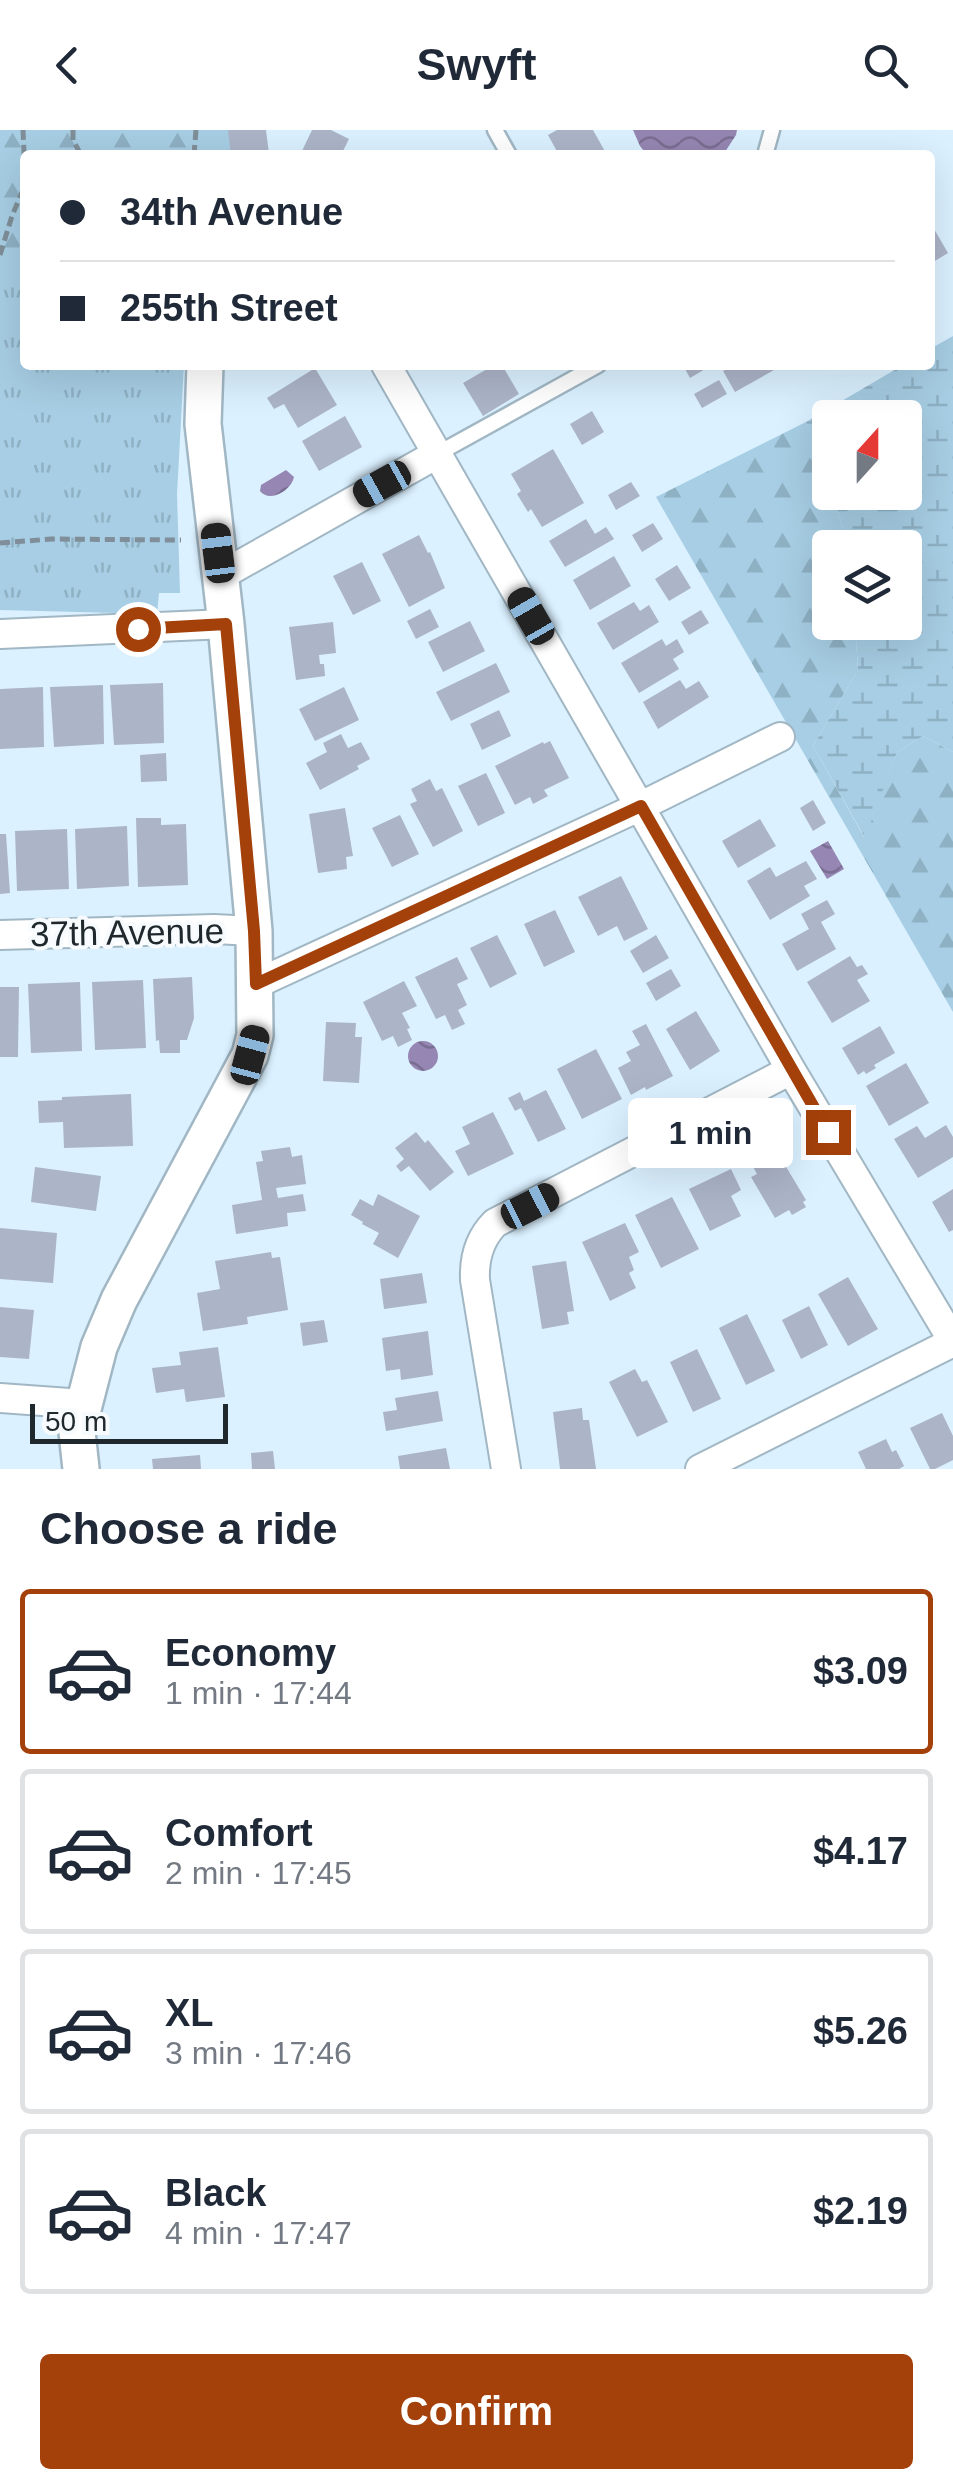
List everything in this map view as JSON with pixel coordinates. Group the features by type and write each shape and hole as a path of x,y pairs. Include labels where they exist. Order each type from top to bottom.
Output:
{"street":[{"path":"81,1469 76,1432 99,1347 119,1300 250,1055 255,1035 254,931 204,424 205,370"},
{"path":"389,370 791,1070 953,1342 700,1469"},
{"path":"220,576 437,454"},
{"path":"0,634 226,624"},
{"name":"37th Avenue","path":"256,984 641,806 780,737"},
{"name":"37th Avenue","path":"0,935 254,931"},
{"path":"506,1469 475,1280 475,1265 486,1233 495,1224 791,1070"},
{"path":"0,1398 83,1404"}],"lane":[{"path":"437,454 589,370"}],"path":[{"path":"0,255 20,198"},
{"path":"0,544 50,539 182,540"}],"green space":[{"path":"0,130 258,130 247,150 20,150 20,370 184,370 177,494 180,593 159,593 157,614 0,610"},
{"path":"0,130 214,130 215,149 210,150 20,150 20,245 0,287"},
{"path":"953,336 953,752 923,736 897,752 865,838 813,746 858,670 856,640 922,640 922,530 843,530 838,510 922,510 922,400 843,400 894,370 935,370 935,346"},
{"path":"806,422 812,436 812,510 838,510 843,530 812,530 812,640 856,640 858,670 813,746 864,837 897,752 923,736 953,752 953,1012 656,497"}],"water":[{"path":"633,130 737,130 726,150 643,150"},
{"path":"286,470 294,477 285,491 269,496 260,491 261,485"},
{"path":"828,841 844,869 827,879 810,851"},
{"path":"423,1041 434,1045 438,1056 434,1067 423,1071 412,1067 408,1056 412,1045"}],"building":[{"path":"228,130 266,130 268,150 230,150"},
{"path":"312,130 331,130 349,139 344,150 302,150"},
{"path":"557,130 593,130 604,150 556,150 548,135"},
{"path":"935,231 948,253 935,261"},
{"path":"316,370 337,405 298,428 284,404 274,409 267,398"},
{"path":"485,370 505,370 519,394 483,416 463,383"},
{"path":"686,370 704,370 690,378"},
{"path":"725,370 774,370 735,392"},
{"path":"719,380 727,394 702,408 694,394"},
{"path":"592,411 604,432 582,445 570,424"},
{"path":"345,416 362,447 319,471 302,441"},
{"path":"553,449 584,503 542,527 517,494 521,491 511,474"},
{"path":"631,482 640,496 616,510 608,495"},
{"path":"586,519 595,534 606,527 614,539 565,567 549,541"},
{"path":"653,523 663,539 642,552 632,535"},
{"path":"419,535 445,588 409,607 382,554"},
{"path":"614,556 631,586 590,610 573,580"},
{"path":"362,562 381,601 353,615 333,576"},
{"path":"677,565 691,588 669,601 655,579"},
{"path":"634,602 640,611 649,605 659,622 613,650 597,623"},
{"path":"430,609 439,627 416,639 407,621"},
{"path":"701,610 709,623 689,635 681,622"},
{"path":"470,621 485,651 443,672 428,642"},
{"path":"333,622 336,653 319,655 325,676 296,680 289,627"},
{"path":"662,639 666,646 677,639 684,652 673,659 679,669 639,693 621,663"},
{"path":"496,663 510,692 451,721 436,692"},
{"path":"680,680 686,689 699,681 709,697 658,729 643,702"},
{"path":"163,683 164,743 114,745 110,685"},
{"path":"103,685 104,744 54,747 50,687"},
{"path":"43,687 44,747 0,749 0,689"},
{"path":"344,687 359,720 315,741 299,709"},
{"path":"499,710 511,736 482,750 470,724"},
{"path":"341,734 348,748 361,742 370,759 320,790 306,763 327,752 323,743"},
{"path":"550,741 569,778 544,790 548,796 533,804 530,797 515,805 495,766"},
{"path":"166,753 167,781 141,782 140,755"},
{"path":"486,773 505,813 478,826 458,786"},
{"path":"430,779 436,791 442,788 463,831 433,847 410,804 417,801 411,789"},
{"path":"813,800 826,823 813,831 800,808"},
{"path":"345,808 353,856 346,857 347,869 318,873 309,814"},
{"path":"400,815 419,854 392,867 372,828"},
{"path":"136,818 161,818 161,825 186,824 188,885 138,887"},
{"path":"760,819 776,846 738,868 722,841"},
{"path":"127,826 129,886 77,889 75,829"},
{"path":"67,829 69,889 17,891 15,831"},
{"path":"0,834 6,834 10,893 0,894"},
{"path":"806,861 817,879 804,886 810,896 770,920 747,881 770,867 776,877"},
{"path":"621,876 648,929 624,941 617,926 598,936 578,897"},
{"path":"827,900 835,914 821,922 836,949 797,971 782,944 809,929 801,914"},
{"path":"555,910 575,952 544,967 524,924"},
{"path":"497,935 517,974 490,988 470,948"},
{"path":"656,935 669,958 643,973 630,951"},
{"path":"850,956 868,974 857,980 870,1001 832,1023 807,982"},
{"path":"457,957 468,979 457,984 467,1005 458,1010 465,1024 452,1030 445,1015 436,1019 415,977"},
{"path":"671,969 681,986 656,1001 646,983"},
{"path":"192,977 194,1018 187,1040 180,1040 180,1053 160,1053 153,979"},
{"path":"143,980 146,1048 95,1050 92,982"},
{"path":"404,981 417,1006 402,1013 412,1040 398,1047 393,1036 382,1041 363,1002"},
{"path":"80,982 82,1051 31,1053 28,984"},
{"path":"0,987 19,987 18,1057 0,1057"},
{"path":"696,1011 720,1051 690,1070 666,1029"},
{"path":"326,1022 356,1023 355,1037 362,1037 359,1083 323,1081"},
{"path":"646,1024 673,1076 631,1095 618,1068 631,1061 626,1052 640,1045 632,1031"},
{"path":"880,1026 895,1053 866,1074 864,1071 858,1075 842,1048"},
{"path":"596,1049 622,1099 582,1119 557,1069"},
{"path":"906,1063 929,1103 889,1126 866,1086"},
{"path":"546,1090 566,1129 538,1142 521,1108 515,1111 508,1098 520,1092 524,1101"},
{"path":"131,1094 133,1146 64,1148 63,1122 39,1123 38,1101"},
{"path":"493,1112 514,1154 468,1176 455,1151 470,1144 462,1127"},
{"path":"946,1125 953,1137 953,1157 918,1178 894,1139 917,1126 925,1138"},
{"path":"416,1132 425,1143 428,1140 454,1172 430,1191 409,1166 401,1172 396,1166 404,1159 395,1148"},
{"path":"773,1145 806,1200 806,1207 775,1218 751,1177 757,1174 749,1159"},
{"path":"290,1147 292,1157 302,1155 306,1184 276,1188 278,1198 303,1194 306,1211 287,1213 288,1226 236,1234 232,1205 262,1200 256,1162 263,1161 261,1151"},
{"path":"35,1167 101,1176 96,1211 31,1202"},
{"path":"731,1169 741,1190 731,1196 741,1216 710,1231 689,1189"},
{"path":"953,1189 953,1230 949,1232 932,1202"},
{"path":"378,1194 420,1216 398,1258 373,1244 379,1233 351,1215 360,1199 373,1206"},
{"path":"672,1197 699,1249 661,1268 635,1215"},
{"path":"625,1223 639,1252 629,1257 634,1270 629,1273 636,1288 610,1301 582,1242"},
{"path":"0,1228 57,1233 53,1283 0,1279"},
{"path":"271,1252 272,1258 280,1257 288,1310 247,1317 248,1324 203,1331 197,1293 220,1289 215,1261"},
{"path":"566,1261 574,1311 567,1312 569,1324 542,1329 532,1266"},
{"path":"422,1273 427,1303 384,1309 380,1279"},
{"path":"848,1277 878,1329 848,1346 818,1294"},
{"path":"809,1306 828,1345 801,1359 782,1320"},
{"path":"0,1307 34,1310 29,1359 0,1357"},
{"path":"747,1314 775,1371 746,1385 719,1328"},
{"path":"324,1320 328,1342 303,1346 300,1323"},
{"path":"428,1331 433,1375 401,1380 400,1369 386,1371 382,1338"},
{"path":"218,1347 225,1397 186,1402 184,1389 156,1393 152,1368 181,1365 179,1352"},
{"path":"697,1349 721,1399 693,1412 670,1362"},
{"path":"635,1369 642,1382 647,1380 668,1422 637,1437 609,1382"},
{"path":"438,1391 443,1421 386,1431 383,1412 397,1410 395,1398"},
{"path":"582,1408 583,1420 589,1420 596,1469 560,1469 553,1412"},
{"path":"942,1413 953,1436 953,1460 930,1469 910,1428"},
{"path":"886,1439 904,1466 866,1469 858,1452"},
{"path":"446,1448 450,1469 400,1469 398,1456"},
{"path":"273,1451 275,1469 252,1469 251,1453"},
{"path":"200,1455 201,1469 153,1469 152,1459"}],"route":[{"path":"138,629 226,624 256,984 641,806 828,1132"}]}
